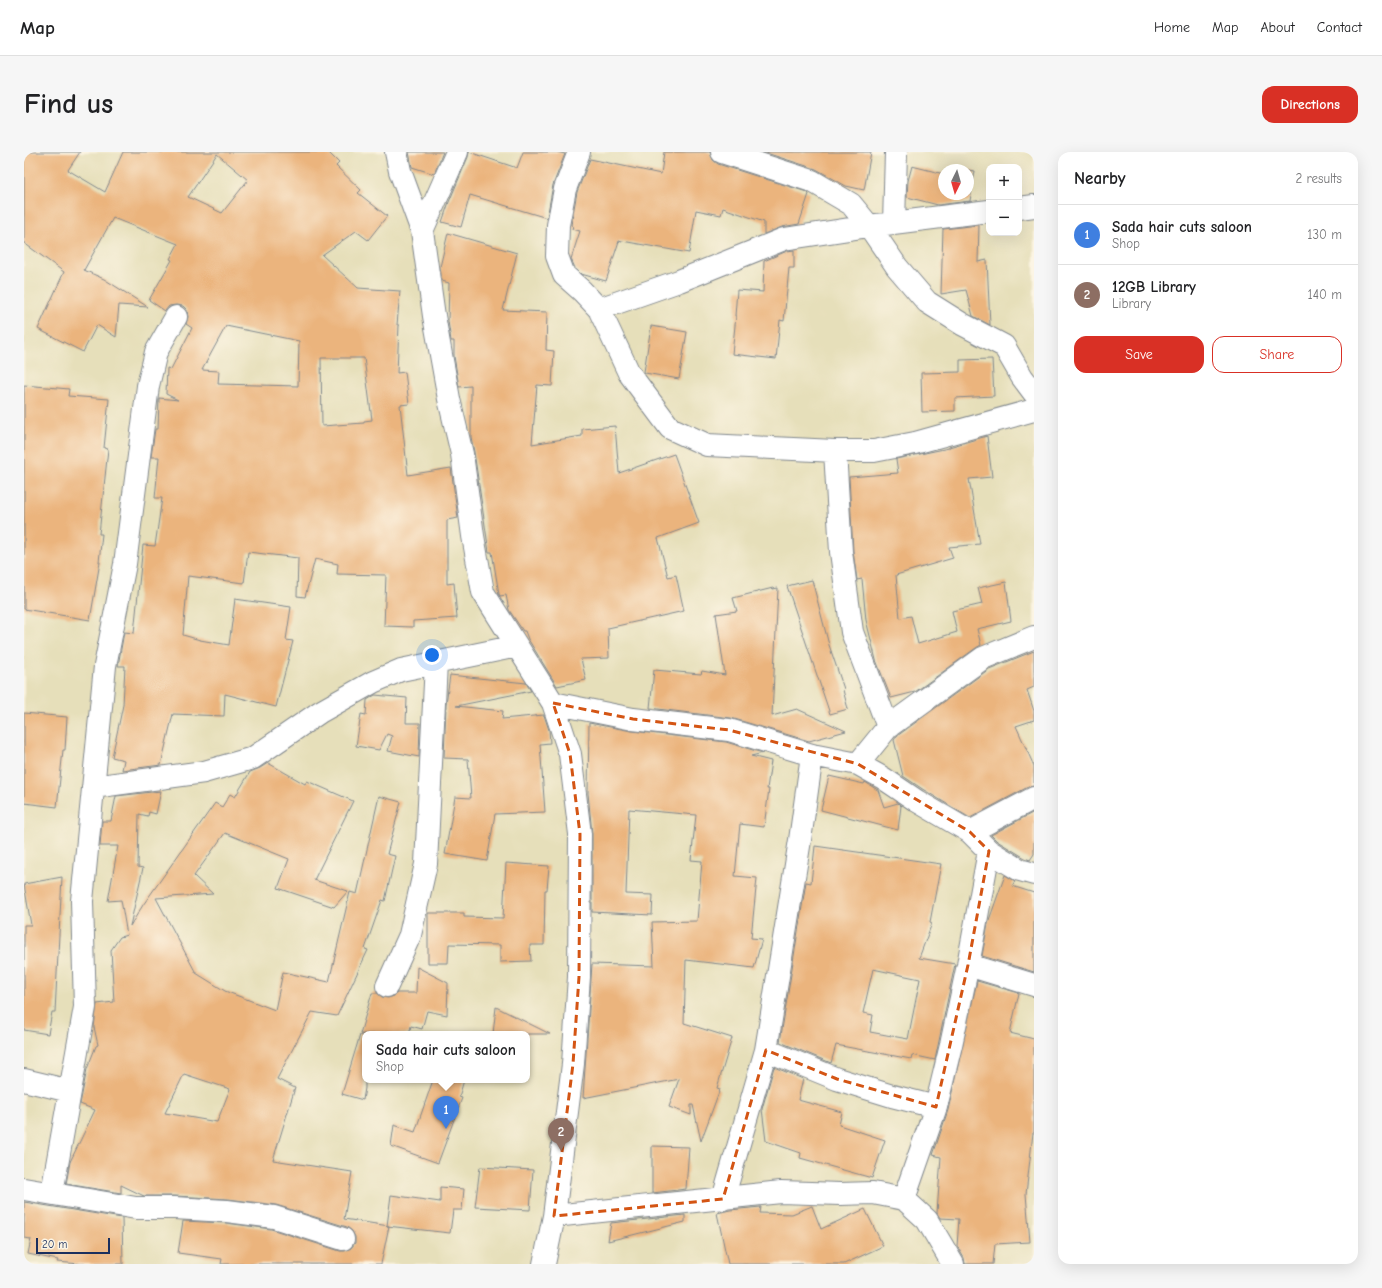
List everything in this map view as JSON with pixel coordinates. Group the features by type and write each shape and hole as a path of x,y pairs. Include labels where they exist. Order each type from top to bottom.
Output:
{"street":[{"path":"382,152 398,161 422,231 434,316 449,399 462,454 473,536 483,592 553,703 570,754 580,834 579,977 573,1064 554,1216 544,1264"},
{"path":"422,231 457,152"},
{"path":"579,152 565,189 558,225 557,256 564,275 599,309 629,373 670,428 707,445 835,451 874,451 915,443 1034,410"},
{"path":"722,152 812,181 851,204 869,226 897,267 926,302 962,324 1004,346 1022,377 1034,393"},
{"path":"894,223 896,152"},
{"path":"1022,208 1034,206"},
{"path":"599,309 680,281 784,239 869,226 986,211"},
{"path":"52,1193 85,1007 82,901 105,666 125,564 148,386 156,352 176,317"},
{"path":"835,451 841,552 852,632 888,727"},
{"path":"858,764 888,727 983,658 1034,637"},
{"path":"93,787 204,772 253,758 320,712 373,682 401,670 517,646"},
{"path":"387,986 410,936 426,864 436,663"},
{"path":"553,703 633,719 729,730 812,755 858,764 970,832 989,851 1020,870 1034,874"},
{"path":"723,1199 766,1050 800,840 812,755"},
{"path":"970,832 1034,798"},
{"path":"904,1199 936,1107 968,965 989,851"},
{"path":"968,965 1034,986"},
{"path":"766,1050 838,1079 892,1096 936,1107"},
{"path":"24,1080 70,1091"},
{"path":"24,1189 136,1208 174,1208 227,1211 274,1217 343,1239"},
{"path":"554,1216 781,1192 840,1194 873,1193 904,1199 927,1220 953,1264"}],"highlighted area":[{"path":"553,703 633,719 729,730 858,764 970,832 989,851 968,965 936,1107 837,1079 766,1050 723,1199 554,1216 573,1064 579,977 580,834 570,754"}],"building":[{"path":"24,152 80,152 68,170 105,192 123,152 328,152 339,163 336,166 361,190 358,193 387,216 368,240 356,231 322,255 358,288 400,291 397,325 399,325 397,373 405,372 409,404 400,405 408,475 451,468 458,518 447,520 447,584 454,583 457,618 413,621 413,627 384,626 386,575 337,574 338,564 315,559 305,597 297,596 298,558 248,552 244,583 188,576 183,635 200,640 229,645 235,599 291,607 286,640 293,641 276,707 225,694 224,716 173,714 161,765 122,770 124,760 112,757 123,705 125,666 118,666 124,632 134,633 143,545 155,546 162,498 155,498 159,457 151,457 155,429 158,429 159,398 178,400 166,394 167,368 171,369 192,328 186,324 188,317 187,310 183,306 169,306 165,311 149,300 172,260 170,259 178,244 113,218 84,270 104,279 148,307 119,305 116,337 97,325 83,352 38,329 64,272 24,243","holes":["217,154 248,180 222,213 188,197","226,326 299,341 298,386 218,384 219,371 202,370","321,358 364,358 372,420 364,421 364,423 322,426"]},
{"path":"409,152 443,152 434,174 412,167"},
{"path":"469,152 517,168 523,152 557,152 565,154 553,185 547,218 470,195 461,227 442,222"},
{"path":"664,152 710,152 713,160 718,164 807,192 809,194 799,224 782,227 764,234 764,222 723,208 721,215 696,210 689,253 619,241 606,281 581,274 575,268 571,259 580,231 572,229 573,226 571,225 577,192 590,159 661,174"},
{"path":"763,152 871,152 864,190 846,186 816,169"},
{"path":"912,166 938,172 938,200 970,201 938,205 907,197 908,181"},
{"path":"979,225 978,262 987,260 990,325 973,316 966,290 941,294 943,229"},
{"path":"448,233 517,253 503,310 547,312 546,350 554,351 552,386 537,385 532,444 582,436 582,429 615,426 619,473 674,454 699,523 658,538 668,577 676,575 684,611 608,628 609,658 581,659 586,680 557,686 528,639 525,631 523,631 509,610 506,595 500,596 499,594 492,552 489,552 471,437 471,386 459,387 454,356 454,341 451,341 448,321 449,283 442,281 440,267"},
{"path":"794,250 794,268 789,268 784,321 780,320 776,359 732,354 737,290 763,292 764,261 787,251"},
{"path":"651,326 687,332 679,379 644,372"},
{"path":"992,359 994,396 955,398 955,411 922,412 921,373 960,372 960,360"},
{"path":"24,385 69,389 68,396 109,399 104,448 108,449 99,534 102,534 100,562 90,620 24,609"},
{"path":"987,436 992,477 969,479 980,544 949,547 953,558 896,575 900,618 911,616 918,644 957,632 952,611 982,604 978,588 1006,582 1011,621 977,629 981,645 915,692 891,698 876,660 866,620 862,579 857,580 853,551 849,477 898,473 896,459 949,448"},
{"path":"812,580 829,645 844,689 848,709 830,714 787,586"},
{"path":"778,588 772,716 797,709 846,731 809,741 731,718 650,708 654,670 701,674 702,671 725,675 716,614 737,611 733,598"},
{"path":"1034,651 1034,687 1027,690 1034,711 1034,720 1016,726 1034,766 1034,786 1028,787 970,818 903,776 894,740 897,736 989,669"},
{"path":"450,675 526,683 531,691 456,706 503,711 502,719 544,715 549,730 550,743 540,744 545,812 495,814 487,861 445,854 455,797 471,798 468,759 444,758 446,704"},
{"path":"375,695 407,698 406,723 420,723 419,757 388,751 392,736 387,734 379,750 356,746 361,714 366,715 367,700"},
{"path":"24,713 67,717 65,750 63,750 57,807 24,803"},
{"path":"589,723 632,731 726,742 763,753 751,756 771,761 764,827 740,824 735,876 757,878 751,938 762,939 754,968 686,960 684,1023 732,1038 717,1088 720,1089 701,1141 693,1105 691,1105 691,1115 669,1107 679,1079 583,1098 592,964 654,966 652,922 697,921 702,861 691,860 696,815 629,809 626,894 653,895 652,915 592,912 592,834 588,793"},
{"path":"268,763 305,784 307,781 353,801 314,880 348,891 334,907 278,888 289,859 225,833 194,876 213,894 156,898 196,973 225,991 275,1010 283,972 329,982 350,892 357,894 379,796 401,802 387,854 395,856 385,901 382,900 365,949 368,950 337,1016 312,1012 277,1079 295,1088 273,1160 352,1172 344,1219 389,1226 381,1264 221,1264 222,1259 178,1253 183,1221 226,1223 271,1229 340,1251 345,1251 351,1248 355,1243 355,1237 352,1231 347,1227 276,1205 228,1199 144,1196 121,1185 121,1193 66,1184 70,1162 95,1110 80,1104 87,1069 96,1046 98,1045 94,1027 97,1004 114,1002 111,950 120,937 127,935 121,900 108,901 118,846 100,846 102,821 111,821 116,796 161,791 156,814 149,812 148,816 139,814 138,867 143,868 130,926 143,905 215,803 222,807 230,794 235,797 250,772","holes":["184,1074 230,1089 217,1122 165,1113"]},
{"path":"829,776 864,784 865,782 878,790 884,807 898,803 901,806 898,830 821,810"},
{"path":"1034,812 1034,854 1030,860 997,841 991,835"},
{"path":"815,846 941,864 930,922 932,923 919,958 955,964 935,1060 912,1055 911,1059 836,1045 831,1063 780,1042 806,882 811,883","holes":["873,969 920,979 908,1039 870,1032 873,1015 863,1013"]},
{"path":"506,863 549,866 547,890 545,890 544,945 530,945 531,961 500,962 500,945 449,944 448,963 428,963 428,913 464,913 464,917 503,918"},
{"path":"1005,875 1015,881 1012,886 1034,893 1034,972 982,956 988,923"},
{"path":"62,877 55,1012 52,1012 48,1034 24,1030 24,925 31,925 24,884"},
{"path":"417,967 448,983 447,1015 427,1011 422,1029 411,1026 410,1031 362,1031 362,1034 360,1034 372,993 377,993 382,997 388,998 397,993 416,993"},
{"path":"977,981 1019,993 1010,1033 1034,1039 1034,1133 1026,1194 1030,1242 995,1244 993,1264 965,1264 964,1258 957,1246 959,1219 940,1218 937,1213 941,1157 933,1155 948,1110"},
{"path":"496,1007 550,1034 530,1034 530,1031 493,1031"},
{"path":"360,1035 362,1035 362,1083 365,1083 363,1100 342,1094"},
{"path":"774,1067 803,1079 798,1100 842,1112 839,1125 885,1140 872,1178 800,1158 801,1153 766,1141 762,1109"},
{"path":"432,1083 463,1083 459,1097 462,1098 438,1163 391,1146 394,1125 415,1132"},
{"path":"652,1146 689,1147 686,1189 652,1193"},
{"path":"480,1167 533,1170 530,1210 475,1207"},
{"path":"440,1187 464,1189 462,1210 453,1210 450,1233 387,1226 391,1195 440,1202"},
{"path":"24,1202 122,1218 123,1264 80,1264 57,1262 58,1260 28,1254 31,1239 24,1238"},
{"path":"812,1206 821,1229 865,1209 883,1246 844,1264 728,1264 717,1213 730,1210 761,1207 760,1213 792,1214"},
{"path":"685,1215 685,1222 608,1241 611,1223"}],"place":[{"name":"Sada hair cuts saloon","path":"446,1129"},
{"name":"12GB Library","path":"561,1151"}]}
